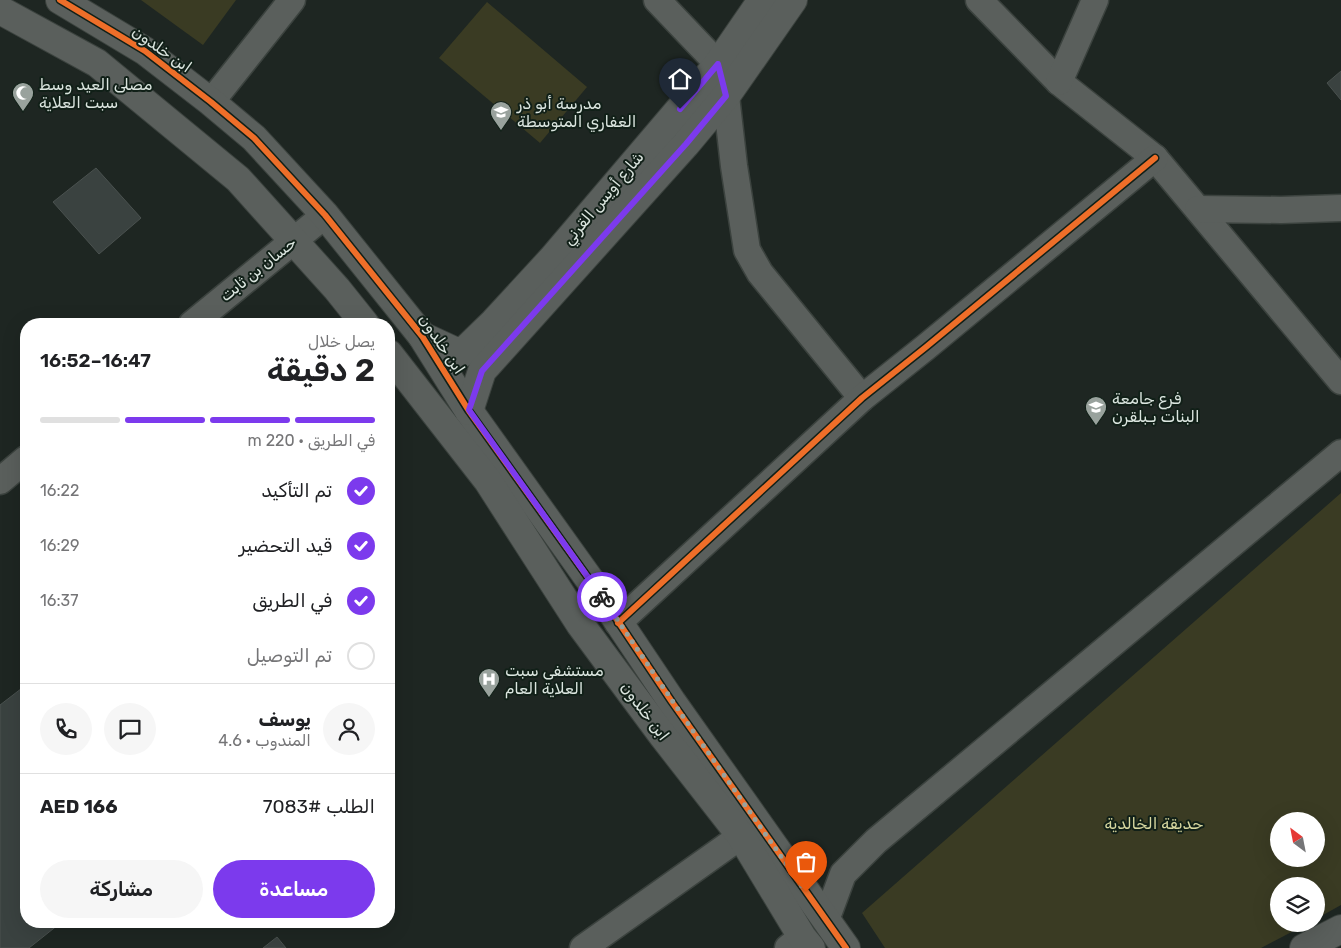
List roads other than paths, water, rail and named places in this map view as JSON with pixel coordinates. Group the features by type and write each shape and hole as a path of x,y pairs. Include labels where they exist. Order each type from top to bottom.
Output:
{"street":[{"name":"ابن خلدون","path":"60,0 146,51 211,102 254,138 325,215 422,336 469,410 597,590 718,767 846,948"},
{"path":"211,102 292,0"},
{"path":"657,0 718,64 726,96 734,166 747,250 760,273 862,398"},
{"name":"شارع أويس القرني","path":"422,336 461,354 494,322 552,259 718,64 762,0"},
{"name":"شارع أويس القرني","path":"469,410 482,371 686,144 726,96 793,0"},
{"path":"979,0 1059,82 1155,158 1341,382"},
{"path":"1059,82 1095,0"},
{"path":"0,10 97,63 238,179 337,289 360,318"},
{"path":"618,623 862,398 1155,158"},
{"path":"1198,208 1281,210 1341,208"},
{"name":"حسان بن ثابت","path":"199,318 325,215"},
{"name":"ابن خلدون","path":"395,362 488,481 580,624 663,736 741,836 801,944"},
{"path":"826,920 843,874 876,842 1341,453"},
{"path":"0,481 20,465"},
{"path":"583,948 741,836"},
{"path":"1304,948 1341,929"}],"place":[{"name":"مصلى العيد وسط سبت العلاية","path":"23,112"},
{"name":"مدرسة أبو ذر الغفاري المتوسطة","path":"501,131"},
{"name":"فرع جامعة البنات بـبلقرن","path":"1096,426"},
{"name":"مستشفى سبت العلاية العام","path":"489,698"}],"park label":[{"name":"حديقة الخالدية","path":"1154,823"}]}
